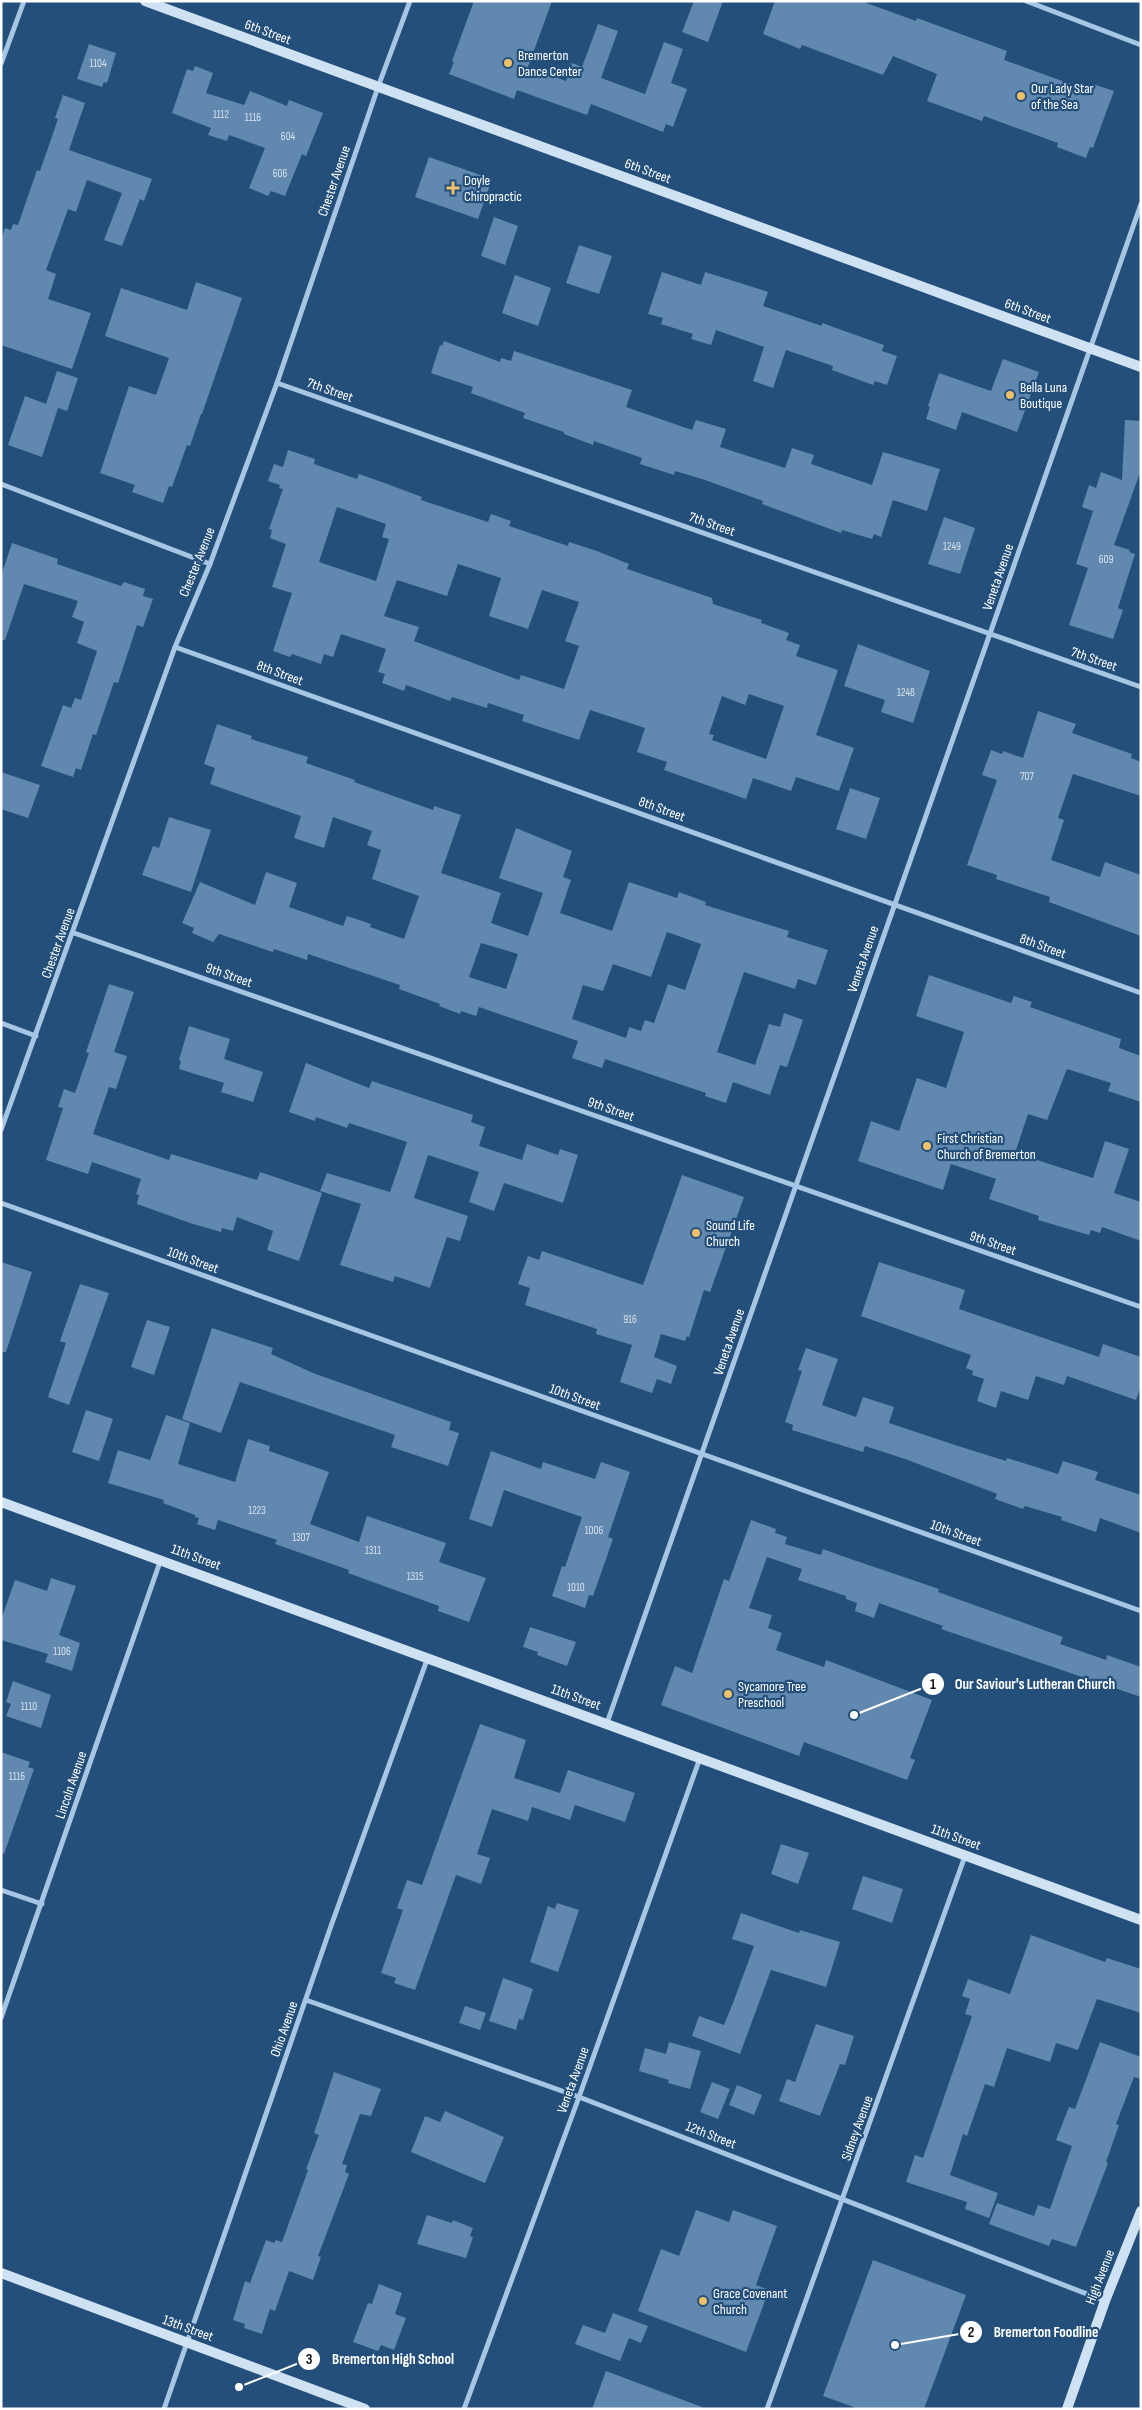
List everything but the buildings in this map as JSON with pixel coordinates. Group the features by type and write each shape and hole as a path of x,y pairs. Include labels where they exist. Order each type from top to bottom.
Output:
{"main road":[{"name":"6th Street","path":"145,1 1141,367"},
{"name":"11th Street","path":"1,1502 161,1559 1141,1920"},
{"name":"High Avenue","path":"1066,2409 1105,2301 1141,2212"},
{"name":"13th Street","path":"1,2273 365,2409"}],"street":[{"path":"1,64 24,1"},
{"name":"Chester Avenue","path":"1,1130 74,933 175,647 210,564 276,383 378,87 410,1"},
{"path":"1026,1 1141,45"},
{"name":"Veneta Avenue","path":"607,1723 1141,204"},
{"name":"7th Street","path":"276,383 1141,687"},
{"path":"1,484 210,564"},
{"name":"8th Street","path":"175,647 1141,993"},
{"name":"9th Street","path":"74,933 1141,1307"},
{"path":"1,1023 36,1036"},
{"name":"10th Street","path":"1,1203 1141,1611"},
{"name":"Lincoln Avenue","path":"1,2018 161,1559"},
{"name":"Ohio Avenue","path":"164,2409 428,1657"},
{"name":"Veneta Avenue","path":"464,2409 579,2097 700,1757"},
{"name":"Sidney Avenue","path":"768,2409 966,1855"},
{"path":"1,1890 42,1904"},
{"name":"12th Street","path":"306,2000 579,2097 844,2198 1105,2301"}],"place":[{"name":"Bremerton Dance Center","path":"508,63"},
{"name":"Our Lady Star of the Sea","path":"1021,96"},
{"name":"Doyle Chiropractic","path":"453,188"},
{"name":"Bella Luna Boutique","path":"1010,395"},
{"name":"First Christian Church of Bremerton","path":"927,1146"},
{"name":"Sound Life Church","path":"696,1233"},
{"name":"Sycamore Tree Preschool","path":"728,1694"},
{"name":"Our Saviour's Lutheran Church","path":"854,1715"},
{"name":"Grace Covenant Church","path":"703,2301"},
{"name":"Bremerton Foodline","path":"895,2345"},
{"name":"Bremerton High School","path":"239,2387"}]}
